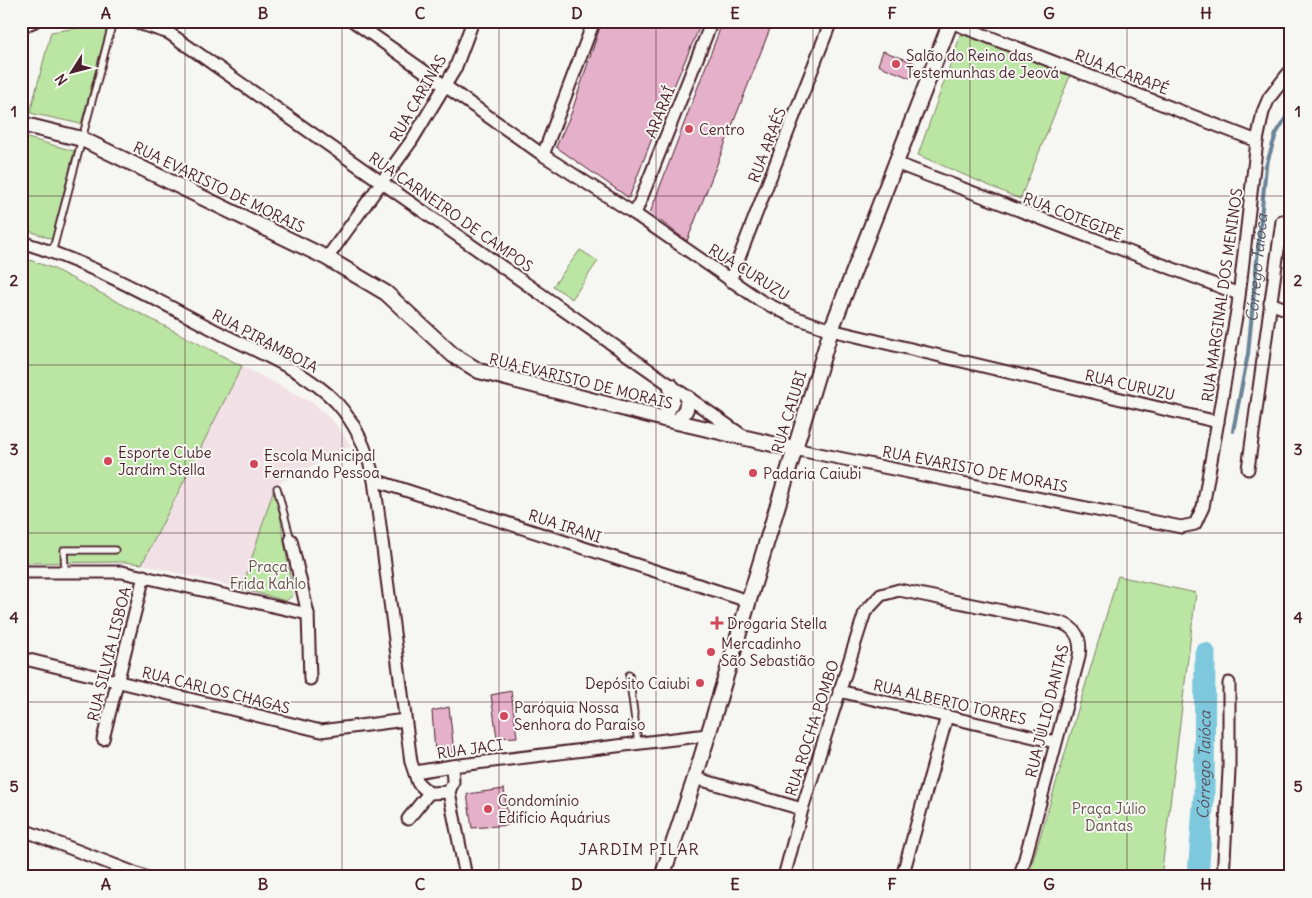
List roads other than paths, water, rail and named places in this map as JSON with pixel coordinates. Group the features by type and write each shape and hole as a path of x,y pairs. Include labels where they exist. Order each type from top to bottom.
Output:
{"street":[{"path":"21,27 35,21"},
{"name":"RUA CARNEIRO DE CAMPOS","path":"132,21 169,33 383,181 747,439"},
{"path":"169,33 171,21"},
{"name":"RUA CURUZU","path":"353,21 543,155 635,214 730,281 761,301 794,317 831,330 1218,422"},
{"name":"RUA CARINAS","path":"328,258 412,140 455,69 473,21"},
{"path":"543,155 594,21"},
{"name":"ARARAÍ","path":"635,214 712,21"},
{"name":"RUA ARAÉS","path":"730,281 831,21"},
{"name":"RUA ACARAPÉ","path":"950,22 1257,141"},
{"name":"RUA CAIUBI","path":"662,877 695,778 831,330 898,164 950,22"},
{"name":"RUA MARGINAL DOS MENINOS","path":"1190,526 1198,520 1204,508 1239,294 1257,141 1263,112 1269,98 1291,70"},
{"name":"RUA EVARISTO DE MORAIS","path":"21,124 82,139 328,258 386,293 453,355 479,372 747,439 1181,527 1190,526"},
{"name":"RUA COTEGIPE","path":"898,164 1239,294"},
{"path":"1248,468 1282,222"},
{"name":"RUA PIRAMBOIA","path":"21,242 52,252 132,288 265,356 316,385 335,401 359,433 368,452 374,480 412,762 418,783 429,794"},
{"path":"1270,303 1291,311"},
{"path":"671,386 671,421"},
{"path":"671,421 686,409 688,398"},
{"name":"RUA IRANI","path":"374,480 748,601"},
{"path":"291,540 308,614 310,679"},
{"path":"21,572 122,572 308,614"},
{"name":"RUA SILVIA LISBOA","path":"103,739 144,576"},
{"name":"RUA JÚLIO DANTAS","path":"881,595 899,590 1062,623 1072,628 1079,639 1081,646 1020,877"},
{"name":"RUA ROCHA POMBO","path":"784,877 802,809 866,612 881,595"},
{"name":"RUA CARLOS CHAGAS","path":"21,658 321,731 405,720"},
{"path":"1223,877 1228,771 1229,683"},
{"name":"RUA ALBERTO TORRES","path":"839,691 1055,742"},
{"path":"902,877 947,716"},
{"name":"RUA JACI","path":"415,772 707,734"},
{"path":"452,766 453,782 449,792 466,877"},
{"path":"695,778 802,809"},
{"path":"408,819 429,794 449,792"},
{"path":"21,829 145,877"}],"lane":[{"path":"52,252 113,21"},
{"path":"277,488 291,540"},
{"path":"64,572 64,550 116,550"},
{"path":"629,675 638,743"}],"waterway":[{"name":"Córrego Taióca","path":"1233,431 1248,354 1266,166 1276,134 1291,109"},
{"name":"Córrego Taióca","path":"1198,877 1204,793 1205,653"}],"place":[{"name":"Salão do Reino das Testemunhas de Jeová","path":"896,64"},
{"name":"Centro","path":"689,129"},
{"name":"Esporte Clube Jardim Stella","path":"108,461"},
{"name":"Escola Municipal Fernando Pessoa","path":"254,464"},
{"name":"Padaria Caiubi","path":"753,473"},
{"name":"Drogaria Stella","path":"717,623"},
{"name":"Mercadinho São Sebastião","path":"711,652"},
{"name":"Depósito Caiubi","path":"700,683"},
{"name":"Paróquia Nossa Senhora do Paraíso","path":"504,716"},
{"name":"Condomínio Edifício Aquárius","path":"488,809"}],"district":[{"name":"JARDIM PILAR","path":"639,849"}],"park label":[{"name":"Praça Frida Kahlo","path":"268,574"},
{"name":"Praça Júlio Dantas","path":"1109,816"}]}
